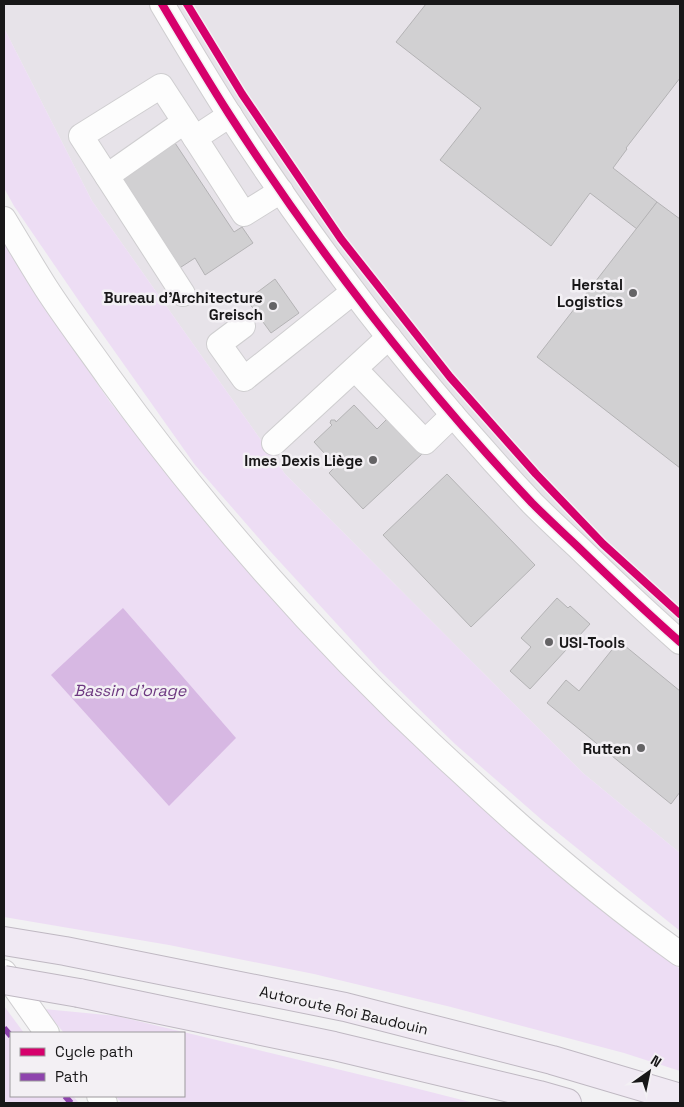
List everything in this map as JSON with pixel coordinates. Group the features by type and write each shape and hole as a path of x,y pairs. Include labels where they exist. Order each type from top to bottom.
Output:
{"highway":[{"name":"Autoroute Roi Baudouin","path":"4,941 65,951 345,1007 552,1060 680,1098"},
{"path":"4,980 79,993 334,1046 567,1103"}],"street":[{"path":"162,4 207,79 280,191 389,338 453,415 533,504 637,604 680,642"},
{"path":"183,294 81,136 161,86 244,214 280,191"},
{"path":"107,176 190,130 230,115"},
{"path":"4,219 47,290 148,432 283,594 375,691 489,798 575,874 680,954"},
{"path":"243,326 219,344 244,379 354,292"},
{"path":"274,443 389,338"},
{"path":"355,369 425,442 453,415"},
{"path":"4,972 46,1032"}],"shaded area":[{"path":"4,4 680,4 680,853 583,773 285,474 92,201 4,28"},
{"path":"4,28 92,201 285,474 583,773 680,853 680,931 542,820 455,744 380,671 270,551 195,465 79,301 14,206 4,188"},
{"path":"4,243 42,304 110,402 192,506 284,612 398,729 546,863 680,969 680,1071 624,1053 451,1007 314,974 169,945 4,917"},
{"path":"4,1006 23,1032 10,1032 10,1097 74,1097 79,1103 4,1103"},
{"path":"44,1009 117,1016 183,1032 63,1032"},
{"path":"185,1032 474,1103 122,1103 116,1097 185,1097"}],"water":[{"name":"Bassin d'orage","path":"123,608 236,738 169,806 51,675"}],"building":[{"path":"426,4 680,4 680,78 626,148 613,168 657,202 637,229 590,193 551,246 440,160 481,108 396,42"},
{"path":"175,143 234,232 242,227 253,243 205,275 195,258 178,269 119,179"},
{"name":"Herstal Logistics","path":"657,202 680,219 680,468 537,357"},
{"name":"Bureau d'Architecture Greisch","path":"275,279 299,313 271,333 247,300"},
{"name":"Imes Dexis Liège","path":"354,405 377,429 388,418 422,454 363,509 329,473 336,466 314,442 332,425 330,423 331,420 336,422"},
{"path":"447,474 535,565 471,627 383,535"},
{"name":"USI-Tools","path":"557,598 568,608 570,606 590,624 530,689 510,671 531,647 521,638"},
{"name":"Rutten","path":"619,641 680,691 680,792 671,804 547,703 566,680 579,691"}],"marked path":[{"path":"4,1028 10,1035"},
{"path":"66,1097 71,1103"}],"cycle path":[{"path":"162,4 220,100 298,216 410,364 532,503 680,642"},
{"path":"187,4 242,94 341,239 450,377 536,474 603,544 680,614"}],"place":[{"name":"Herstal Logistics","path":"633,293"},
{"name":"Bureau d'Architecture Greisch","path":"273,306"},
{"name":"Imes Dexis Liège","path":"373,460"},
{"name":"USI-Tools","path":"549,642"},
{"name":"Rutten","path":"641,748"}]}
